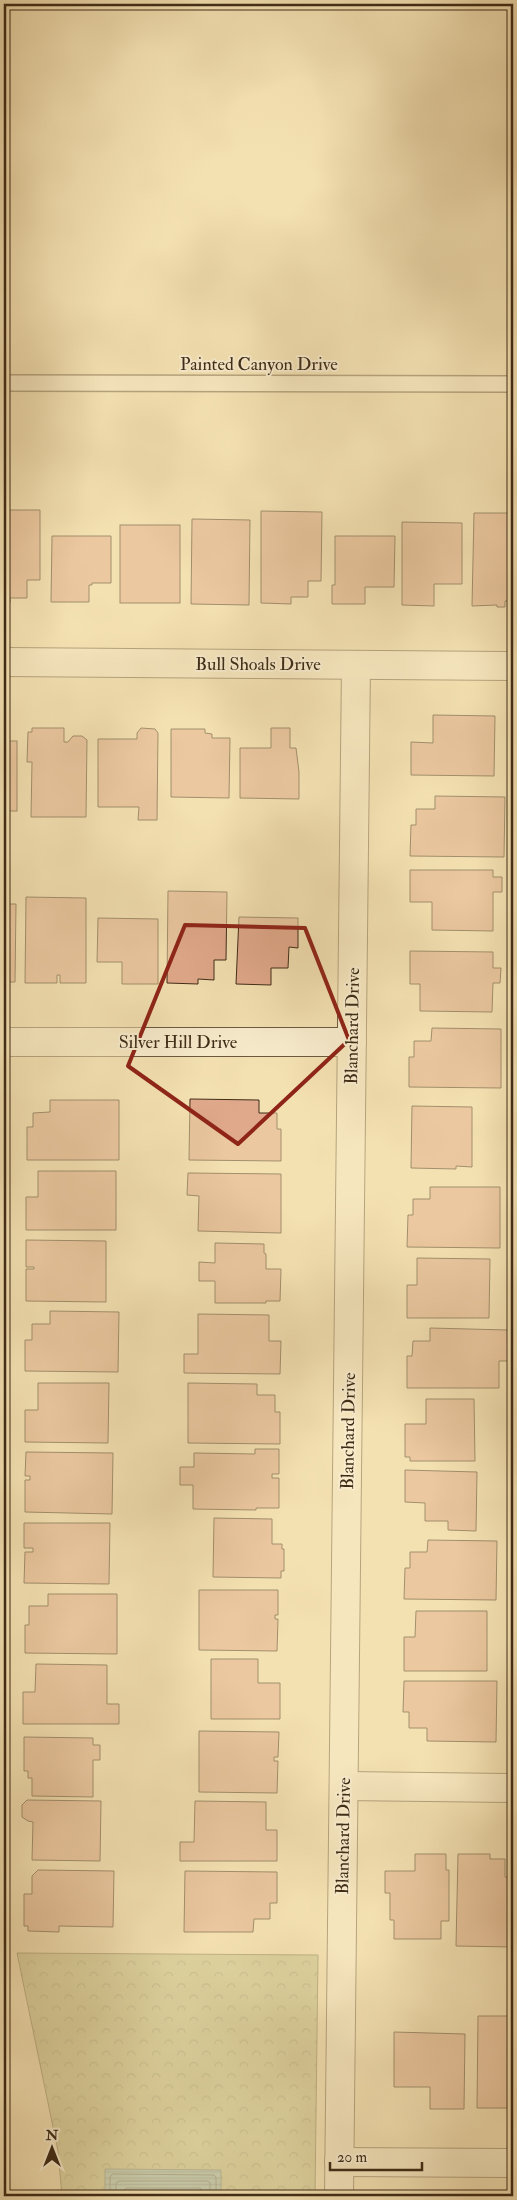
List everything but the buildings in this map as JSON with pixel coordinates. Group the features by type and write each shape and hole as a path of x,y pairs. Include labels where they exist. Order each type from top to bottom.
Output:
{"street":[{"name":"Bull Shoals Drive","path":"4,662 513,666"},
{"name":"Blanchard Drive","path":"339,2196 356,665"},
{"name":"Silver Hill Drive","path":"4,1042 352,1042"},
{"path":"344,1786 513,1788"},
{"path":"339,2162 513,2163"}],"lane":[{"name":"Painted Canyon Drive","path":"4,383 513,384"}],"highlighted area":[{"path":"185,925 305,928 349,1040 238,1144 128,1066"}],"green space":[{"path":"17,1953 318,1955 315,2196 62,2196 58,2151"}],"water":[{"path":"105,2169 221,2170 221,2196 105,2196"}]}
